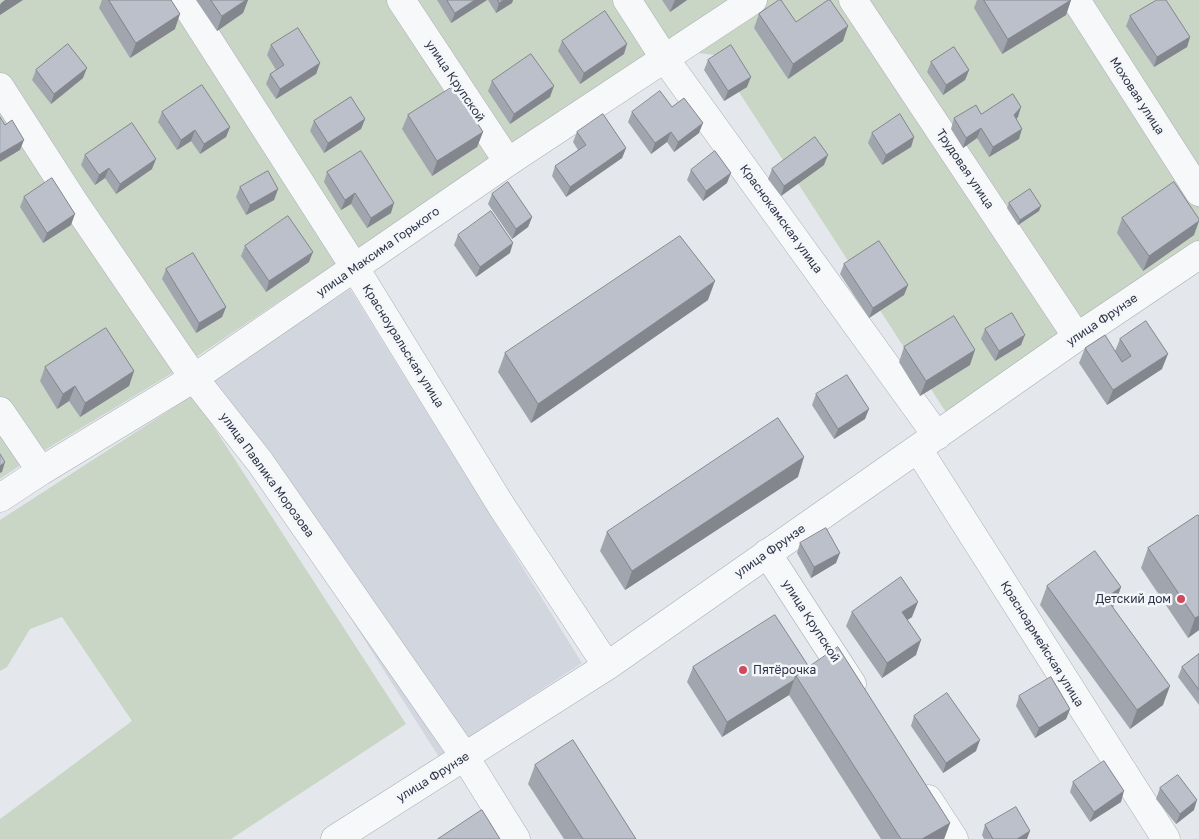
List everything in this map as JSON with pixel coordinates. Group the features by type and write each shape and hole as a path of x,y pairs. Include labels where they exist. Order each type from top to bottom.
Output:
{"street":[{"name":"Красноуральская улица","path":"183,0 355,268 502,507 607,666"},
{"name":"улица Крупской","path":"401,0 508,162"},
{"name":"Краснокамская улица","path":"627,0 665,59 928,443"},
{"name":"улица Максима Горького","path":"0,498 194,378 508,162 752,0"},
{"name":"Трудовая улица","path":"853,0 1077,337"},
{"name":"Моховая улица","path":"1076,0 1199,192"},
{"name":"улица Павлика Морозова","path":"0,87 76,204 194,378 260,462 465,757 516,839"},
{"name":"улица Фрунзе","path":"335,839 607,666 1077,337 1199,255"},
{"path":"0,411 41,471"},
{"name":"Красноармейская улица","path":"928,443 1166,839"},
{"name":"улица Крупской","path":"767,553 868,708"},
{"path":"916,782 954,839"}],"shaded area":[{"path":"350,289 582,663 439,757 203,386"}],"green space":[{"path":"0,0 1199,0 1199,258 949,417 715,55 672,50 336,263 174,372 0,479"},
{"path":"193,395 406,724 231,839 0,839 0,819 132,721 62,617 30,629 7,667 0,671 0,520"}],"building":[{"path":"109,0 171,0 180,14 136,43"},
{"path":"211,0 246,0 222,16"},
{"path":"447,0 475,0 455,13"},
{"path":"781,0 796,22 830,0 848,26 793,64 759,14"},
{"path":"984,0 1071,0 1008,39"},
{"path":"1157,0 1166,0 1190,37 1157,57 1130,16"},
{"path":"605,11 627,44 584,73 562,41"},
{"path":"298,28 320,63 280,89 270,74 284,65 271,45"},
{"path":"68,44 87,68 54,94 36,70"},
{"path":"731,45 751,77 728,91 708,60"},
{"path":"954,47 969,70 946,85 931,62"},
{"path":"531,54 554,86 514,114 492,81"},
{"path":"202,85 230,127 204,144 195,130 181,140 162,112"},
{"path":"454,86 483,132 437,161 408,115"},
{"path":"660,91 672,107 684,98 703,123 678,142 671,132 655,143 632,112"},
{"path":"1013,94 1021,107 1014,115 1022,129 993,147 981,128 966,138 954,118 976,105 981,114"},
{"path":"351,97 365,119 328,143 314,121"},
{"path":"603,114 626,148 570,187 555,166 586,145 577,132"},
{"path":"900,114 914,137 886,155 872,133"},
{"path":"0,117 5,125 12,120 24,140 0,154"},
{"path":"132,123 156,159 120,184 109,168 99,175 85,155"},
{"path":"815,137 828,155 784,186 772,169"},
{"path":"361,151 394,203 371,218 355,193 345,200 327,172"},
{"path":"715,151 731,173 706,191 691,170"},
{"path":"268,171 278,189 250,205 240,187"},
{"path":"52,178 75,214 47,233 24,197"},
{"path":"508,182 532,217 516,229 492,194"},
{"path":"1174,182 1199,221 1149,256 1122,218"},
{"path":"1030,189 1041,206 1020,220 1009,203"},
{"path":"491,211 513,243 480,267 458,235"},
{"path":"288,216 313,252 269,281 245,246"},
{"path":"680,236 715,281 538,404 505,353"},
{"path":"879,241 908,285 873,308 844,264"},
{"path":"193,253 226,307 199,323 166,269"},
{"path":"1012,313 1025,335 999,351 985,329"},
{"path":"954,316 975,350 926,381 904,347"},
{"path":"1146,321 1168,354 1113,390 1085,348 1105,335 1122,362 1131,356 1120,339"},
{"path":"106,328 134,371 85,403 75,386 63,394 45,367"},
{"path":"847,375 869,409 838,429 816,394"},
{"path":"778,418 804,457 632,571 607,532"},
{"path":"0,454 5,462 0,466"},
{"path":"1198,515 1199,616 1195,618 1148,548"},
{"path":"826,528 840,553 814,567 800,543"},
{"path":"1095,551 1121,587 1106,598 1170,686 1137,710 1047,586"},
{"path":"901,577 918,602 902,612 921,640 887,663 852,612"},
{"path":"775,615 809,667 796,676 794,680 727,722 693,667"},
{"path":"838,647 950,823 922,839 901,839 796,676"},
{"path":"1199,654 1199,690 1182,667"},
{"path":"1051,677 1070,709 1039,728 1019,696"},
{"path":"947,693 980,740 946,763 914,716"},
{"path":"573,740 636,839 583,839 535,765"},
{"path":"1104,761 1124,791 1094,812 1073,782"},
{"path":"1178,775 1197,800 1180,814 1160,788"},
{"path":"1016,807 1030,831 1017,839 993,839 985,825"},
{"path":"482,810 500,839 438,839"}],"place":[{"name":"Детский дом","path":"1181,599"},
{"name":"Пятёрочка","path":"743,670"}]}
